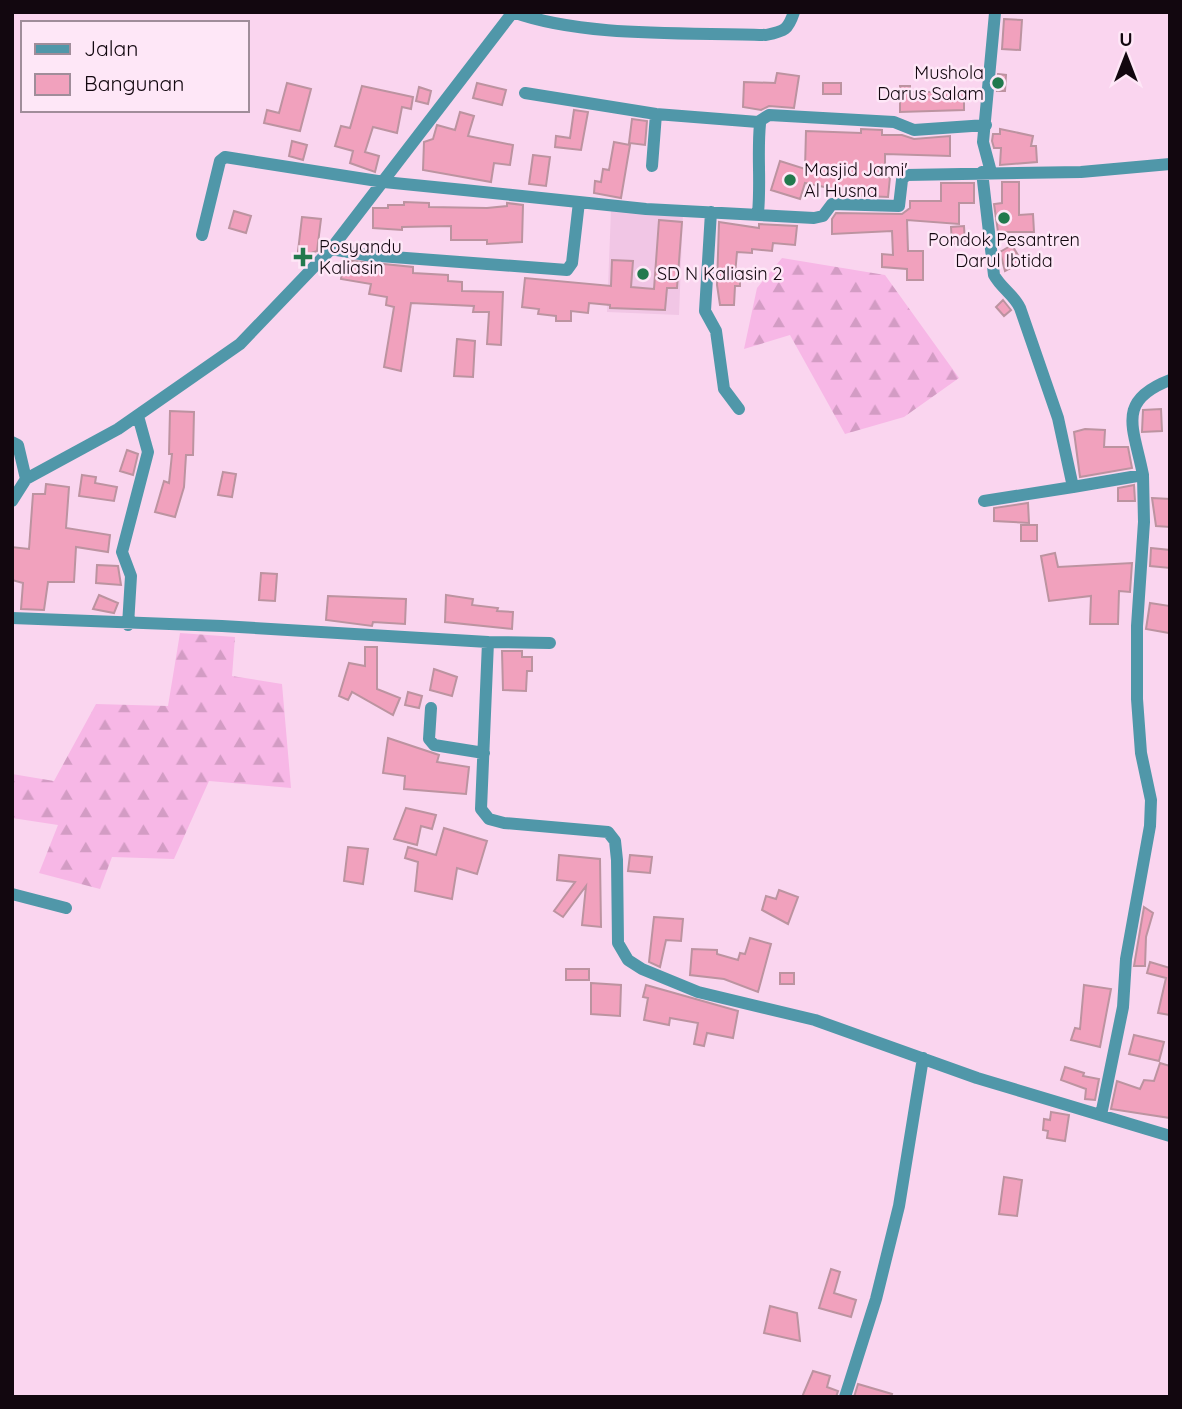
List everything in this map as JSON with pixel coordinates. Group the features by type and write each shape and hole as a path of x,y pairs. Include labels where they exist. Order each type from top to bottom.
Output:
{"street":[{"path":"12,501 26,479 138,416 240,344 331,249 513,12 536,20 605,29 766,35 785,32 790,28 794,12"},
{"path":"995,13 983,142 994,275 1002,289 1016,300 1020,308 1058,418 1073,487"},
{"path":"525,93 656,114 758,122 769,115 894,122 914,130 986,125"},
{"path":"652,166 656,114"},
{"path":"758,122 757,153 762,177 758,213"},
{"path":"202,235 220,161 225,157 384,182 579,202 814,218 823,216 832,204 899,206 902,180 906,175 1081,172 1170,164"},
{"path":"331,249 366,255 566,270 572,263 579,202"},
{"path":"711,212 705,311 716,331 724,389 739,409"},
{"path":"1101,1115 1123,1007 1126,959 1150,826 1151,800 1141,754 1137,674 1144,522 1143,475 1133,425 1133,407 1143,392 1170,380"},
{"path":"128,625 131,576 122,552 148,452 138,416"},
{"path":"12,442 18,444 21,451 26,479"},
{"path":"984,501 1143,475"},
{"path":"12,618 550,643"},
{"path":"488,642 481,809 489,819 504,823 608,832 615,841 616,932 618,943 628,960 642,969 698,992 815,1020 977,1078 1170,1136"},
{"path":"431,708 429,738 434,745 484,754"},
{"path":"12,894 66,908"},
{"path":"845,1397 876,1299 899,1206 923,1058"}],"shaded area":[{"name":"SD N Kaliasin 2","path":"611,211 683,214 679,315 607,312","holes":["659,221 682,223 677,288 654,286","612,260 633,261 630,309 610,307","634,288 666,289 665,310 633,308"]}],"green space":[{"path":"782,258 885,275 959,378 904,417 845,434 790,335 744,349 757,288"},
{"path":"180,633 235,637 232,676 282,684 291,788 209,781 174,859 112,857 100,889 39,873 58,825 12,818 12,774 54,781 96,704 168,706"}],"building":[{"path":"1004,19 1022,20 1020,50 1002,49"},
{"path":"777,73 799,76 794,108 769,106 761,110 743,107 744,82 775,83"},
{"path":"998,74 1006,75 1005,91 997,91"},
{"path":"287,83 311,89 300,131 264,123 267,110 279,113"},
{"path":"477,83 506,90 502,105 473,98"},
{"path":"823,83 841,83 841,94 823,94"},
{"path":"362,86 413,97 411,109 402,107 397,133 373,127 365,152 379,156 375,172 350,163 353,151 335,146 341,126 350,128"},
{"path":"900,86 910,86 910,92 964,92 964,110 900,112"},
{"path":"419,87 431,91 428,104 416,101"},
{"path":"574,110 588,112 581,150 555,147 556,136 570,138"},
{"path":"460,112 474,116 468,136 513,145 510,165 494,163 491,182 423,170 424,142 433,139 437,125 455,130"},
{"path":"632,119 647,121 645,145 629,143"},
{"path":"861,129 882,130 882,135 902,135 914,139 950,136 950,156 885,154 885,177 890,177 888,197 838,195 839,190 805,183 800,199 771,190 780,161 805,169 806,131 861,133"},
{"path":"1000,129 1033,136 1031,146 1036,146 1037,162 1000,165 1001,148 994,148 992,141 993,134 1000,134"},
{"path":"292,141 307,145 303,160 289,156"},
{"path":"614,142 630,145 621,198 594,193 595,181 601,182 603,169 609,170"},
{"path":"533,155 550,157 546,186 529,184"},
{"path":"1002,182 1019,182 1019,215 1033,214 1034,232 998,232 994,204 1002,203"},
{"path":"941,183 974,183 974,203 959,203 959,224 907,220 908,251 923,251 923,280 907,280 907,269 882,267 882,254 893,255 892,231 832,234 832,219 836,213 902,214 910,208 910,201 941,201"},
{"path":"404,202 429,203 429,207 487,208 507,206 507,203 523,205 522,242 487,244 487,240 451,240 451,226 402,227 402,230 373,228 373,208 404,205"},
{"path":"234,211 251,216 246,233 229,228"},
{"path":"302,217 321,219 317,251 311,253 307,261 297,260"},
{"path":"659,220 682,222 677,288 667,288 665,310 610,308 610,305 589,303 588,313 571,311 571,321 556,321 556,316 538,314 539,309 522,307 525,278 611,286 612,260 633,261 631,287 654,289"},
{"path":"719,222 759,228 759,224 797,226 795,245 773,243 772,251 752,249 752,253 737,252 735,275 740,276 740,286 735,286 734,305 720,305 717,285"},
{"path":"964,226 965,243 952,244 951,227"},
{"path":"1012,245 1022,262 1005,271 1000,252"},
{"path":"344,260 413,267 413,273 448,275 448,281 462,282 462,291 503,292 501,345 487,344 489,312 473,312 474,306 411,303 401,371 384,367 394,307 386,305 387,297 369,294 371,284 341,279"},
{"path":"1003,300 1011,310 1004,316 996,307"},
{"path":"457,339 475,341 473,377 454,376"},
{"path":"1161,409 1162,431 1142,432 1143,410"},
{"path":"170,411 194,412 193,455 186,455 184,487 175,517 155,512 164,481 169,483 172,454 169,454"},
{"path":"1085,429 1105,430 1104,447 1128,447 1132,468 1080,477 1074,432"},
{"path":"127,450 138,454 133,475 120,471"},
{"path":"223,472 236,474 232,497 218,495"},
{"path":"82,475 96,477 95,483 117,487 114,501 79,496"},
{"path":"46,484 69,487 66,528 110,535 108,552 76,547 74,582 48,582 44,610 21,609 23,583 12,580 12,547 29,549 33,494 45,494"},
{"path":"1134,485 1135,501 1118,501 1118,488"},
{"path":"1152,498 1170,499 1170,527 1156,526"},
{"path":"1028,503 1029,523 994,521 994,508"},
{"path":"1021,525 1037,525 1037,541 1021,541"},
{"path":"1151,548 1170,550 1170,568 1150,566"},
{"path":"1055,553 1058,567 1132,563 1130,592 1119,591 1118,624 1090,624 1091,596 1049,601 1041,556"},
{"path":"97,565 118,566 121,585 96,583"},
{"path":"261,573 277,574 275,601 259,600"},
{"path":"99,595 118,603 114,613 93,609"},
{"path":"446,595 473,599 472,605 513,612 512,629 445,622"},
{"path":"328,596 406,599 405,624 373,622 372,626 326,620"},
{"path":"1150,603 1170,606 1169,633 1146,629"},
{"path":"365,647 377,647 377,689 400,698 393,715 352,692 348,700 339,696 349,663 365,666"},
{"path":"502,651 522,651 522,657 532,657 532,671 527,671 526,691 503,690"},
{"path":"434,669 457,677 452,696 430,690"},
{"path":"408,692 422,696 419,708 405,705"},
{"path":"388,738 439,755 437,762 469,767 466,794 404,789 405,776 383,773"},
{"path":"406,808 436,815 432,829 421,826 417,845 394,839"},
{"path":"444,828 487,841 477,874 457,868 452,899 415,891 418,862 405,858 408,847 436,855"},
{"path":"348,847 368,849 363,884 344,881"},
{"path":"559,855 600,859 601,927 582,925 586,886 563,917 554,911 575,882 557,880"},
{"path":"630,855 652,857 650,873 628,871"},
{"path":"779,890 798,897 788,924 762,910 766,896 776,899"},
{"path":"1144,907 1153,913 1146,937 1145,966 1134,966"},
{"path":"654,917 683,919 681,941 666,940 660,967 649,962"},
{"path":"750,938 771,944 758,992 724,979 690,975 692,949 717,950 717,954 738,960 740,953 745,954"},
{"path":"1150,962 1170,968 1170,1015 1158,1013 1166,978 1147,973"},
{"path":"566,969 589,969 589,980 566,980"},
{"path":"780,973 794,973 794,984 780,984"},
{"path":"591,983 621,985 620,1016 591,1014"},
{"path":"646,985 738,1011 733,1038 707,1033 704,1046 694,1044 698,1023 670,1018 669,1025 644,1020 648,998 643,997"},
{"path":"1084,985 1111,989 1100,1047 1071,1040 1075,1028 1080,1029"},
{"path":"1134,1035 1164,1042 1159,1061 1129,1054"},
{"path":"1160,1063 1170,1066 1170,1118 1111,1109 1117,1081 1140,1089 1144,1080 1154,1081"},
{"path":"1065,1067 1084,1073 1083,1076 1099,1079 1095,1100 1085,1099 1086,1089 1061,1080"},
{"path":"1051,1112 1069,1115 1065,1141 1047,1138 1048,1131 1043,1130 1044,1119 1050,1120"},
{"path":"1004,1177 1022,1180 1017,1216 999,1214"},
{"path":"831,1269 840,1272 834,1293 856,1300 851,1317 819,1308"},
{"path":"770,1306 797,1313 800,1341 764,1333"},
{"path":"813,1371 830,1376 827,1387 838,1391 836,1397 802,1397"},
{"path":"858,1384 892,1394 891,1397 854,1397"}],"place":[{"name":"Mushola Darus Salam","path":"998,83"},
{"name":"Masjid Jami' Al Husna","path":"790,180"},
{"name":"Pondok Pesantren Darul Ibtida","path":"1004,218"},
{"name":"Posyandu Kaliasin","path":"303,257"},
{"name":"SD N Kaliasin 2","path":"643,274"}]}
